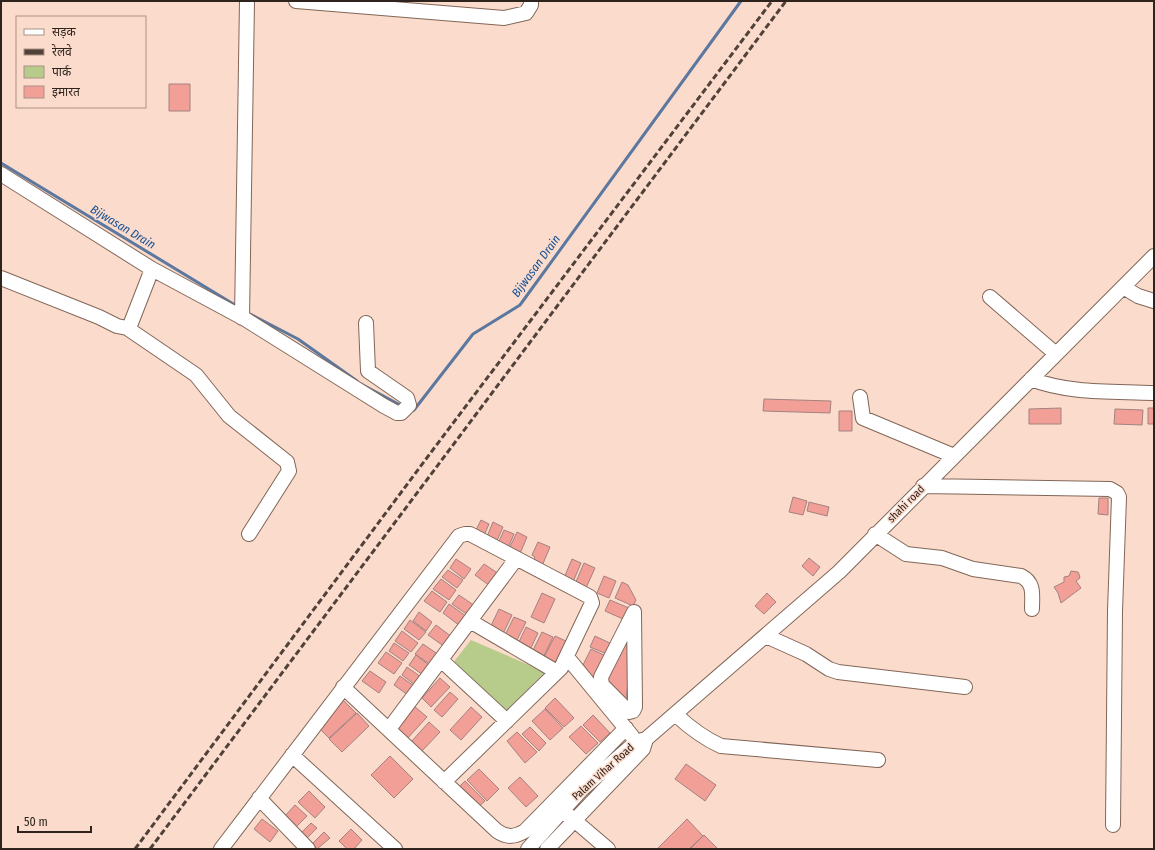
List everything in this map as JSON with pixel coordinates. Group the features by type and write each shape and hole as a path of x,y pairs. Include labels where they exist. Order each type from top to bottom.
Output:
{"street":[{"path":"242,318 247,1"},
{"path":"296,1 504,18 526,14 532,1"},
{"path":"1,174 152,269 242,318 397,413 401,413 407,407 405,396 368,371 366,323"},
{"name":"shahi road","path":"642,743 839,572 1154,256"},
{"path":"126,328 131,323 152,269"},
{"path":"1,278 100,317 117,326 126,328 196,375 229,416 287,462 289,471 249,534"},
{"path":"1123,287 1138,296 1154,301"},
{"path":"990,297 1056,354"},
{"path":"1031,378 1062,388 1154,393"},
{"path":"860,397 863,418 954,456"},
{"path":"924,486 1110,489 1117,493 1119,501 1115,611 1113,825"},
{"path":"220,849 462,534 470,534 590,597 592,600 591,608 567,658 557,672 444,782"},
{"path":"876,534 906,554 942,558 974,569 1021,576 1028,579 1031,585 1032,610"},
{"path":"389,729 516,558"},
{"path":"567,658 619,711 633,711 635,707 634,612 601,677 602,685 619,711 626,728 642,743"},
{"path":"470,621 557,672"},
{"path":"766,636 806,654 829,669 838,672 965,687"},
{"path":"440,660 507,721"},
{"path":"343,687 497,832 503,835 518,836 525,831 626,728"},
{"path":"674,714 705,738 721,746 878,760"},
{"name":"Palam Vihar Road","path":"528,849 581,790 642,743"},
{"name":"Palam Vihar Road","path":"548,849 642,743"},
{"path":"292,755 395,849"},
{"path":"259,798 305,848"},
{"path":"562,810 608,849"}],"green space":[{"path":"471,640 545,672 506,711 453,663"}],"building":[{"path":"169,84 190,84 190,111 169,111"},
{"path":"764,399 831,401 830,413 763,411"},
{"path":"1061,408 1061,424 1029,424 1029,409"},
{"path":"1148,408 1154,408 1154,424 1148,424"},
{"path":"1115,409 1143,410 1142,425 1114,424"},
{"path":"839,411 852,411 852,431 839,431"},
{"path":"793,497 807,501 803,515 789,512"},
{"path":"1099,498 1108,498 1108,515 1098,514"},
{"path":"809,502 829,507 827,516 807,511"},
{"path":"481,520 489,524 483,538 474,534"},
{"path":"493,522 503,527 496,543 486,539"},
{"path":"504,530 514,534 507,550 497,546"},
{"path":"517,532 527,537 519,556 508,551"},
{"path":"538,542 550,547 542,566 533,562 535,557 532,555"},
{"path":"809,558 820,567 813,576 802,566"},
{"path":"456,559 471,569 464,579 450,568"},
{"path":"572,559 581,563 573,582 564,578"},
{"path":"584,563 595,568 586,588 575,584"},
{"path":"484,564 499,574 490,586 475,575"},
{"path":"448,570 463,580 457,588 442,577"},
{"path":"1071,571 1078,572 1080,578 1076,581 1081,588 1061,603 1058,593 1054,587 1064,582 1064,577 1069,576"},
{"path":"604,576 616,581 609,598 597,593"},
{"path":"441,579 456,590 449,600 433,589"},
{"path":"622,582 628,585 636,600 633,606 615,598"},
{"path":"432,591 447,602 440,612 424,601"},
{"path":"542,593 555,599 544,623 531,617"},
{"path":"767,593 776,602 764,614 755,606"},
{"path":"459,595 475,606 468,615 452,604"},
{"path":"610,600 629,608 623,619 605,611"},
{"path":"449,604 466,616 460,626 443,613"},
{"path":"499,609 512,615 501,638 488,632"},
{"path":"419,612 432,622 426,631 413,621"},
{"path":"514,617 526,622 515,644 503,639"},
{"path":"410,620 426,632 419,640 404,629"},
{"path":"436,625 452,637 445,647 428,635"},
{"path":"526,627 538,633 529,652 517,646"},
{"path":"402,631 418,643 411,652 395,641"},
{"path":"542,632 553,637 543,658 532,652"},
{"path":"555,636 568,642 558,664 544,657"},
{"path":"595,636 614,645 609,655 590,647"},
{"path":"629,636 634,636 625,707 607,686 607,678"},
{"path":"394,643 409,653 403,661 389,651"},
{"path":"423,644 439,655 431,665 415,654"},
{"path":"591,649 608,657 597,680 580,671"},
{"path":"386,652 402,663 394,674 378,663"},
{"path":"416,655 430,666 423,675 409,665"},
{"path":"407,667 421,677 415,685 402,675"},
{"path":"370,671 386,682 379,693 362,681"},
{"path":"400,676 414,686 408,695 394,685"},
{"path":"440,678 450,687 431,707 422,698"},
{"path":"450,692 458,699 442,717 434,710"},
{"path":"555,698 574,718 564,727 545,708"},
{"path":"343,700 356,713 329,738 320,729"},
{"path":"414,706 427,717 405,741 394,732 404,721 401,719"},
{"path":"471,707 482,717 461,740 450,730"},
{"path":"545,709 563,728 550,740 532,721"},
{"path":"357,713 369,726 342,752 329,739"},
{"path":"593,715 610,733 600,742 583,725"},
{"path":"429,722 440,732 421,752 411,742"},
{"path":"581,726 598,743 586,754 569,737"},
{"path":"530,727 546,743 539,751 522,734"},
{"path":"517,732 537,752 525,763 507,741"},
{"path":"390,756 413,779 394,798 371,775"},
{"path":"686,764 716,785 705,801 675,779"},
{"path":"479,769 499,789 487,801 467,780"},
{"path":"520,777 538,796 526,807 508,788"},
{"path":"465,781 485,801 478,807 459,787"},
{"path":"309,791 325,807 315,818 298,802"},
{"path":"295,805 307,816 295,828 284,817"},
{"path":"262,819 278,831 270,842 254,829"},
{"path":"687,819 703,836 689,849 657,849"},
{"path":"311,823 317,828 306,839 300,834"},
{"path":"351,829 362,840 354,849 347,849 339,841"},
{"path":"324,832 330,838 317,849 312,844"},
{"path":"704,835 718,849 690,849"}],"waterway":[{"name":"Bijwasan Drain","path":"411,409 414,410 473,334 520,305 741,1"},
{"name":"Bijwasan Drain","path":"1,163 235,305"},
{"name":"Bijwasan Drain","path":"250,314 298,339 357,381"},
{"name":"Bijwasan Drain","path":"361,384 402,406"}],"railway":[{"path":"135,849 435,447 772,1"},
{"path":"150,849 786,1"}]}
